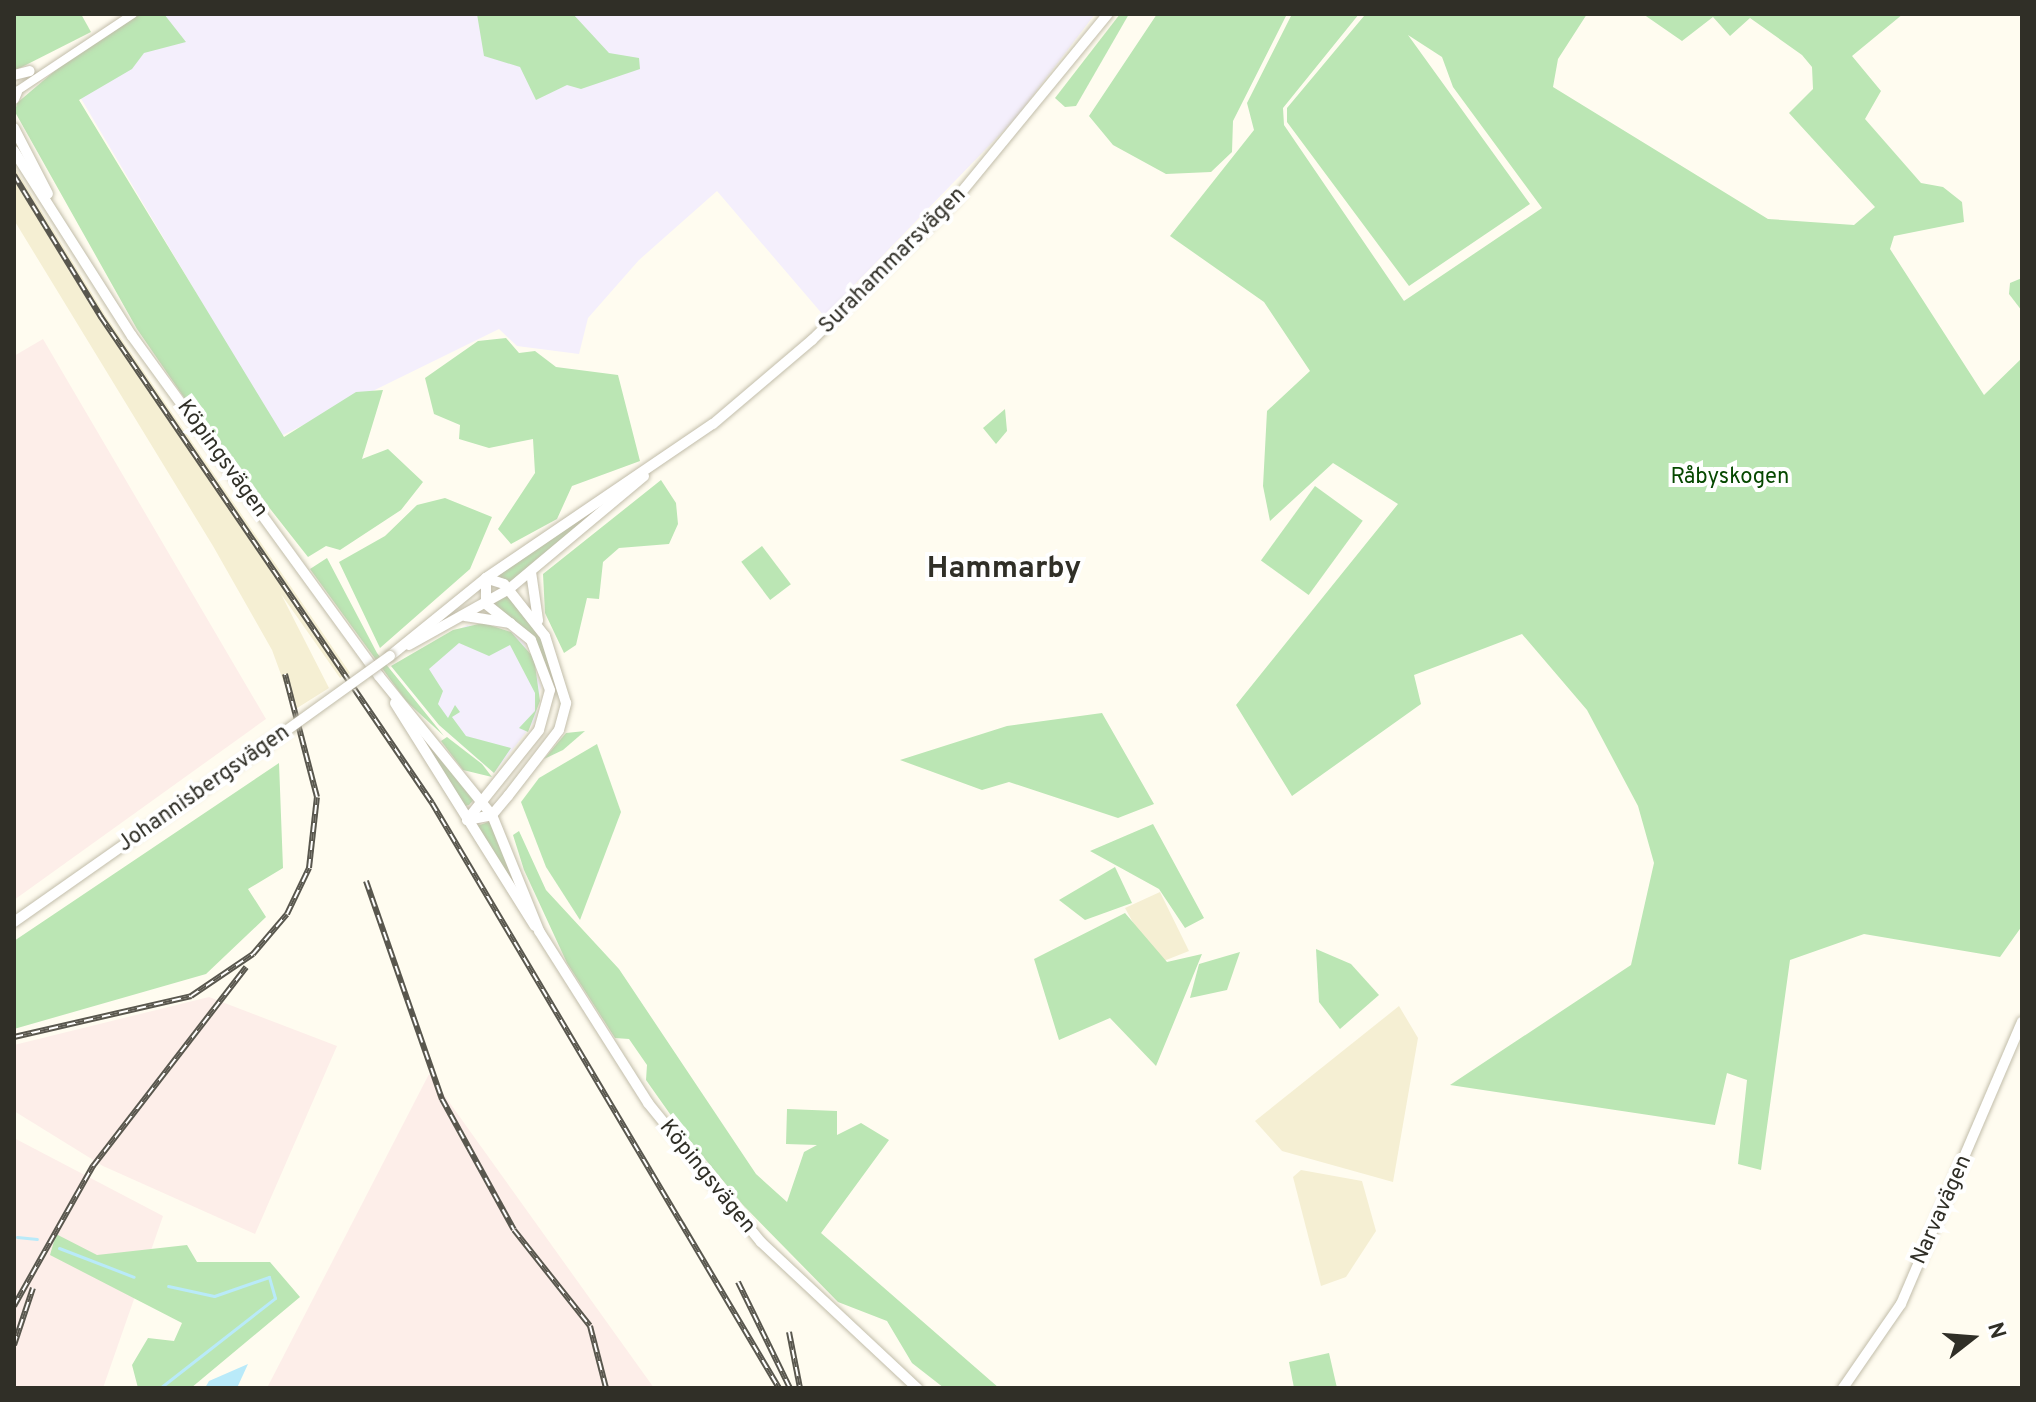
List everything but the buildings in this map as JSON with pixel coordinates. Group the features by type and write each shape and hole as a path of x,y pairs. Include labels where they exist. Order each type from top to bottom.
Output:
{"main road":[{"name":"Surahammarsvägen","path":"486,604 531,572 644,475 777,371 927,231 1108,14"},
{"path":"15,88 30,71"},
{"name":"Köpingsvägen","path":"14,120 16,132 71,238"},
{"name":"Köpingsvägen","path":"14,151 132,336 379,676 481,798 508,848 539,931"},
{"name":"Surahammarsvägen","path":"486,578 620,484 644,475"},
{"path":"467,820 492,815 537,758 565,713 564,676 529,594 531,572"},
{"path":"467,820 481,798 525,749 548,709 540,653 513,624 486,604 486,578 509,589 545,636"},
{"name":"Johannisbergsvägen","path":"14,922 391,655 486,578"},
{"name":"Johannisbergsvägen","path":"391,655 486,604"},
{"path":"465,616 513,624"},
{"name":"Köpingsvägen","path":"379,676 539,931 588,1018 692,1162 780,1261 917,1388"},
{"path":"548,709 565,713"},
{"path":"525,749 537,758"},
{"path":"467,781 495,782"},
{"path":"508,796 502,821 508,848"},
{"name":"Narvavägen","path":"1843,1388 1901,1304 2022,1022"}],"street":[{"path":"15,88 133,14"},
{"path":"30,71 48,65"}],"shaded area":[{"path":"163,14 1095,14 1015,119 824,316 717,191 639,260 588,318 579,354 517,346 499,329 281,436 67,75"},
{"path":"14,166 105,315 350,673 340,678 281,594 329,688 294,710 272,650 213,546 14,220"},
{"path":"43,339 266,719 14,900 14,356"},
{"path":"467,625 511,632 524,642 541,686 535,721 494,773 439,725 391,666"},
{"path":"1160,892 1189,951 1156,964 1125,908"},
{"path":"209,997 337,1046 255,1234 103,1166 14,1111 14,1045"},
{"path":"1399,1006 1418,1038 1393,1182 1282,1151 1255,1121"},
{"path":"429,1074 654,1388 267,1388"},
{"path":"14,1138 163,1216 103,1388 14,1388"},
{"path":"1301,1170 1362,1181 1376,1231 1346,1277 1321,1286 1293,1177"}],"green space":[{"path":"14,14 81,14 91,32 14,71"},
{"path":"140,14 164,14 186,42 144,53 132,69 79,100 284,437 356,392 383,390 362,459 388,449 423,482 401,510 340,550 326,546 308,557 194,412 137,329 15,112 17,103 84,46"},
{"path":"477,14 573,14 609,53 639,58 640,69 581,89 567,85 536,100 520,67 484,56"},
{"path":"1120,14 1129,14 1076,106 1065,107 1055,98"},
{"path":"1157,14 1287,14 1233,121 1232,152 1211,172 1166,174 1113,145 1089,116"},
{"name":"Råbyskogen","path":"1292,14 1359,14 1283,108 1284,125 1404,301 1542,208 1453,87 1442,57 1408,35 1530,204 1409,286 1287,122 1287,108 1364,16 1587,14 1558,59 1553,87 1768,219 1854,225 1875,207 1789,113 1813,89 1812,67 1802,55 1750,18 1730,36 1713,17 1682,41 1643,14 1903,14 1852,56 1881,91 1865,119 1921,183 1943,187 1962,202 1964,222 1894,236 1890,249 1984,395 2022,358 2022,926 2000,957 1864,934 1790,960 1761,1170 1738,1164 1747,1080 1727,1073 1715,1125 1450,1085 1631,965 1654,863 1638,806 1587,710 1522,634 1414,675 1421,704 1292,796 1236,705 1398,504 1333,463 1270,521 1263,486 1267,411 1310,371 1264,302 1170,236 1254,130 1247,103"},
{"path":"2022,278 2022,311 2009,294 2010,283"},
{"path":"506,338 519,353 535,351 556,367 618,375 640,461 572,486 557,519 511,544 498,529 535,473 533,439 489,448 459,439 460,425 434,414 425,378 478,341"},
{"path":"1005,409 1007,431 996,444 983,428"},
{"path":"661,480 676,503 678,524 669,544 619,548 603,562 599,599 587,598 576,645 564,653 545,613 543,574"},
{"path":"1315,486 1363,521 1309,595 1261,560"},
{"path":"618,493 509,583 497,576"},
{"path":"445,498 492,517 470,569 380,648 339,562 385,536 417,505"},
{"path":"762,546 791,584 770,600 741,562"},
{"path":"327,558 377,653 444,736 406,701 310,569"},
{"path":"509,592 545,646 562,705 534,636 492,604"},
{"path":"483,623 511,632 534,658 540,701 528,732 519,728 535,711 535,693 510,645 489,656 459,643 429,669 443,691 438,704 448,718 455,705 460,712 452,717 466,736 511,748 494,773 439,725 391,666 453,630"},
{"path":"1102,713 1154,804 1118,818 1009,782 982,790 900,760 1007,726"},
{"path":"415,728 476,797 469,805 465,806"},
{"path":"585,731 563,750 544,759 566,733"},
{"path":"447,737 482,764 492,777 463,770 441,741"},
{"path":"597,744 621,812 580,920 546,867 521,802 539,778"},
{"path":"279,763 283,868 248,889 266,917 206,974 14,1029 14,941"},
{"path":"491,821 529,912 477,826"},
{"path":"1153,824 1204,918 1185,928 1159,889 1090,851"},
{"path":"519,831 546,890 619,969 756,1174 787,1202 804,1152 817,1145 786,1144 787,1109 837,1111 837,1135 861,1123 889,1140 821,1233 999,1388 944,1388 912,1363 887,1321 838,1302 743,1205 682,1131 646,1080 647,1065 629,1039 615,1038 567,963 524,870 513,835"},
{"path":"1115,867 1132,903 1085,920 1059,900"},
{"path":"1125,913 1167,962 1202,954 1156,1066 1110,1018 1059,1040 1034,959"},
{"path":"1316,949 1351,964 1379,995 1340,1029 1319,1002"},
{"path":"1240,952 1227,990 1190,998 1199,964"},
{"path":"56,1234 97,1255 187,1245 197,1262 270,1262 300,1297 191,1388 138,1388 132,1365 148,1338 174,1341 182,1323 50,1255"},
{"path":"1329,1353 1337,1388 1294,1388 1289,1362"}],"water":[{"path":"248,1364 237,1388 205,1388 209,1381"}],"waterway":[{"path":"17,1237 37,1239"},
{"path":"59,1248 134,1277"},
{"path":"160,1388 275,1298 269,1277 214,1296 168,1286"}],"railway":[{"path":"14,175 101,317 432,803 779,1388"},
{"path":"14,1037 191,996 253,954 287,914 309,868 317,797 285,674"},
{"path":"366,881 442,1099 514,1230 590,1326 606,1388"},
{"path":"14,1306 93,1166 246,967"},
{"path":"738,1282 790,1388"},
{"path":"14,1345 33,1288"},
{"path":"789,1332 800,1388"}],"district":[{"name":"Hammarby","path":"1004,570"}]}
